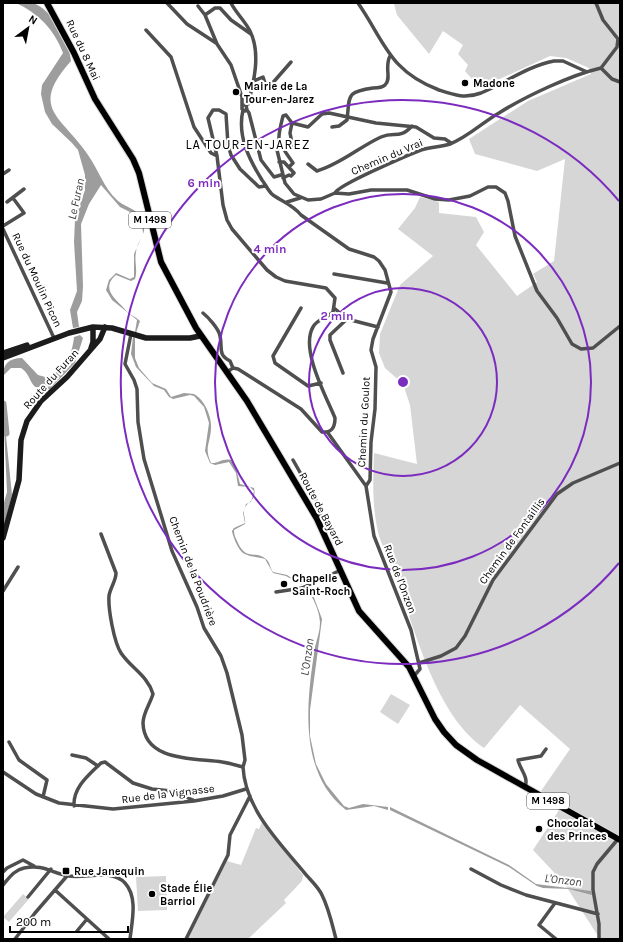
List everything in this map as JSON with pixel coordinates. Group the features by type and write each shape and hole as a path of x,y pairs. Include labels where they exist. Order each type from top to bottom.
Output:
{"main road":[{"name":"Rue du 8 Mai","path":"47,3 70,46 99,107"},
{"name":"Route de Bayard","path":"99,107 133,159 139,173 161,262 200,336 248,401 317,519 359,610 402,657 414,676 435,719 450,739 466,753 525,788 619,839"},
{"path":"3,353 93,327 105,327 131,334 162,339 192,338 200,336"},
{"name":"Route du Furan","path":"90,350 93,342 93,327"},
{"name":"Route du Furan","path":"3,538 20,480 21,440 27,421 41,401 67,377 100,339 105,327"},
{"path":"3,358 54,338"}],"street":[{"path":"168,3 187,24 217,44"},
{"path":"227,372 233,368 238,369 301,409 322,432 332,430 335,424 335,418 321,383 308,342 309,334 314,325 329,315 334,308 335,298 326,288 285,281 267,270 232,230 227,220 223,205 217,156 208,118 213,110 219,110 226,114 228,146 235,162 259,187 265,186 244,145 241,116 248,104 254,82 256,63 251,34 230,3"},
{"path":"358,3 390,56 406,71 424,84 460,97 468,97 480,93 554,60 563,61 588,72"},
{"path":"596,3 603,20 618,39 617,47 602,68 612,79 620,82"},
{"path":"198,6 205,15 217,44 232,65 245,108 249,113 261,160 274,178 291,176 294,173 284,162 279,162"},
{"path":"205,15 215,8 220,8 231,20 251,34"},
{"path":"146,30 171,57 194,127 211,153 217,156"},
{"path":"332,127 344,124 348,117 348,101 351,94 358,90 382,87 388,81 387,66 390,56"},
{"path":"254,82 263,77 265,83 270,86 290,62"},
{"name":"Chemin du Vrai","path":"335,193 337,189 350,182 411,154 451,143 499,112 537,93 588,72 602,68"},
{"path":"289,167 293,163 278,140 279,126 283,116 286,115 292,123 308,127 322,114 348,117 388,125 412,126 419,128 434,138 445,139 451,143"},
{"path":"292,123 290,133 293,148"},
{"path":"308,164 317,171 332,167 380,138 404,134 412,126"},
{"path":"280,143 277,150 282,177 294,194 301,198 313,200 335,193 349,194 371,190 407,190 436,199 449,200 470,196 488,187 496,187 505,193 508,201 514,236 537,290 558,318 572,344 581,349 593,348 620,326"},
{"path":"284,149 292,143"},
{"path":"3,174 9,170"},
{"name":"Chemin du Goulot","path":"265,186 272,194 286,202 349,249 374,257 379,261 385,270 387,283 391,292 378,327 372,350 376,367 375,402 371,442 370,480 366,486"},
{"path":"7,202 24,189"},
{"path":"3,226 24,213 13,198"},
{"path":"286,202 301,198"},
{"name":"Rue du Moulin Picon","path":"4,232 54,338"},
{"path":"334,274 387,283"},
{"path":"301,308 273,356 273,360 275,363 308,386 321,383"},
{"path":"334,308 347,319 378,327"},
{"path":"203,313 220,334 221,353 224,358 230,361 233,368"},
{"path":"343,373 330,340 330,335 347,319"},
{"name":"Chemin de la Poudrière","path":"131,334 125,364 137,389 138,422 144,459 172,551 198,607 204,628 221,656 227,673 242,735 245,760 243,767 246,789"},
{"path":"328,432 366,486"},
{"path":"293,460 322,511 317,519"},
{"name":"Chemin de Fontaillis","path":"419,663 441,656 456,648 465,636 493,580 557,494 573,483 620,463"},
{"name":"Rue de l'Onzon","path":"366,486 374,536 411,630 419,663"},
{"path":"101,534 116,573 116,578 109,595 117,644 126,658 148,682 153,694 143,722 147,739 161,752 171,756 224,762 243,767"},
{"path":"3,591 18,567"},
{"path":"276,592 302,588 341,570"},
{"path":"414,676 420,669 419,663"},
{"path":"9,742 19,760 47,780 43,797"},
{"path":"525,788 527,782 518,760 541,756 546,749"},
{"path":"72,755 86,758 98,766"},
{"path":"74,806 75,793 79,786 98,766 105,762 133,783 152,789 171,791 194,801"},
{"name":"Rue de la Vignasse","path":"3,772 43,797 59,803 74,806 113,809 194,801 223,796 246,789"},
{"path":"246,789 272,833 322,894 329,911 336,939"},
{"path":"186,939 228,855 230,835 250,796"},
{"path":"598,939 598,914 593,890 593,872 597,864 619,839"},
{"path":"3,872 7,868 23,860 34,866 68,876 84,877 104,874 115,876 125,882 134,901 130,939"},
{"path":"3,885 13,873 22,868 34,866"},
{"path":"471,869 501,885 526,895 555,904 598,914"},
{"path":"28,897 51,870"},
{"path":"15,939 54,890 68,876"},
{"path":"54,890 108,939"},
{"path":"555,904 539,925 556,939"},
{"path":"77,931 87,919"}],"shaded area":[{"path":"16,3 32,3 39,6 46,11 58,27 67,45 71,61 58,77 52,90 51,102 54,111 60,121 88,155 112,195 121,203 139,214 144,226 143,234 142,222 136,215 120,207 101,185 89,204 81,224 83,286 82,301 77,312 79,327 73,328 70,310 77,291 74,242 75,219 85,190 85,175 78,150 52,124 45,112 41,94 42,85 63,53 50,29 38,17"},
{"path":"620,3 620,939 600,939 564,883 533,850 563,804 541,791 570,749 520,705 484,748 467,733 453,715 440,694 430,672 420,648 395,574 384,550 376,522 373,492 374,453 417,464 410,405 403,384 385,368 379,353 380,334 400,285 433,256 398,229 415,208 420,197 439,202 439,213 476,217 484,232 476,245 517,296 537,282 533,274 554,261 565,159 537,171 475,154 469,139 528,101 591,74 589,68 566,58 550,56 480,88 465,71 468,65 458,54 463,45 443,31 429,54 397,15 394,4"},
{"path":"137,248 135,279 131,281 116,275 112,279 109,287 114,298 128,312 140,321 136,333 137,320 112,300 106,290 109,280 116,273 130,279 134,277 134,254"},
{"path":"80,335 83,338 75,363 50,389 43,389 34,386 28,375 21,368 11,368 3,376 4,368 8,362 17,358 22,358 38,375 49,378 59,370 67,360 72,350 74,337"},
{"path":"133,337 135,338 135,358 139,368 152,383 166,389 171,397 184,393 194,394 201,400 207,409 211,424 208,453 211,463 231,460 236,468 240,484 254,488 255,493 252,500 254,491 250,487 238,486 236,473 229,462 215,465 210,463 205,451 209,423 204,407 194,396 190,395 173,399 169,397 164,390 154,386 136,367 131,354"},
{"path":"3,406 12,495 3,530 3,506 7,492"},
{"path":"245,523 234,530 235,537 241,549 248,554 263,557 268,561 273,572 287,575 304,586 286,576 273,573 265,559 243,553 235,540 232,531 234,528"},
{"path":"304,587 306,587 313,595 322,619 310,710 310,736 316,764 326,784 344,806 349,808 363,804 388,807 388,810 374,806 346,810 330,794 319,776 313,755 309,734 308,711 312,667 320,629 320,619 313,598"},
{"path":"391,694 410,705 398,724 380,712"},
{"path":"390,807 509,865 536,884 591,891 592,895 569,889 543,888 537,886 509,867 390,810"},
{"path":"262,822 303,875 302,881 284,900 286,903 248,939 187,939 227,861 241,865 256,828 259,829"},
{"name":"Stade Élie Barriol","path":"166,876 167,910 138,911 136,877"},
{"path":"23,894 29,899 9,922 3,917"}],"waterway":[{"name":"Le Furan","path":"3,404 6,433"}],"place":[{"name":"Madone","path":"465,83"},
{"name":"Mairie de La Tour-en-Jarez","path":"236,92"},
{"name":"Chapelle Saint-Roch","path":"284,584"},
{"name":"Chocolat des Princes","path":"539,829"},
{"name":"Rue Janequin","path":"66,871"},
{"name":"Stade Élie Barriol","path":"152,894"}],"district":[{"name":"LA TOUR-EN-JAREZ","path":"248,144"}],"water label":[{"name":"L'Onzon","path":"307,657"},
{"name":"L'Onzon","path":"563,880"}]}
